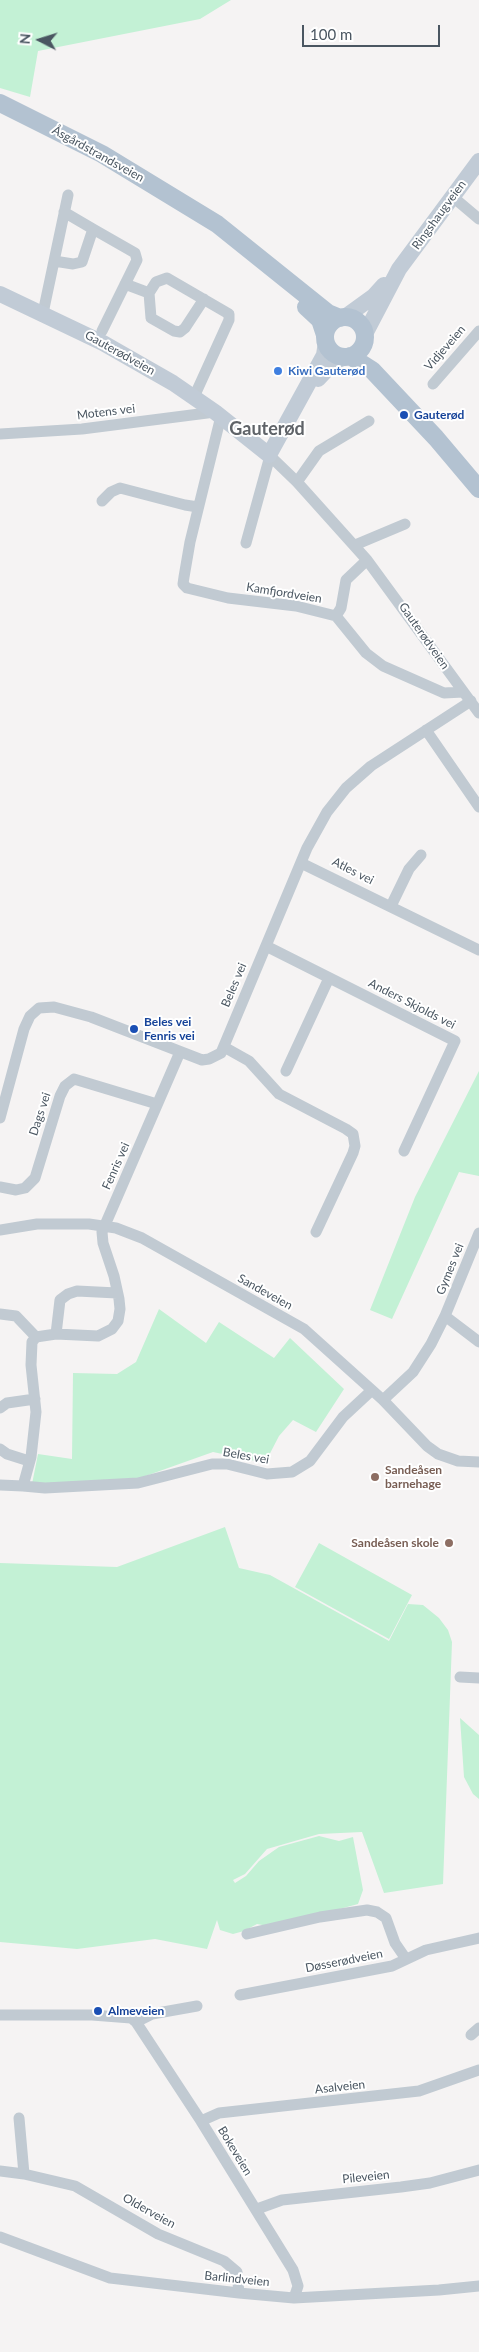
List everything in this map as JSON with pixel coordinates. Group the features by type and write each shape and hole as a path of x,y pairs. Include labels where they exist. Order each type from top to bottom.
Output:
{"main road":[{"name":"Åsgårdstrandsveien","path":"0,103 102,154 217,224 328,313 359,323 378,364 421,412 436,438"},
{"name":"Ringshaugveien","path":"342,318 374,296 399,269 479,161"},
{"name":"Åsgårdstrandsveien","path":"193,211 263,269 320,320 333,353 347,357 372,370 436,438 479,489"},
{"name":"Ringshaugveien","path":"365,336 399,269"},
{"name":"Gauterødveien","path":"0,294 43,313 126,355 194,397 270,455"},
{"path":"270,455 324,355 329,325 342,318"},
{"path":"298,404 333,362 361,350 365,336"}],"street":[{"path":"43,313 68,195"},
{"path":"452,197 479,219"},
{"name":"Gauterødveien","path":"64,212 136,256 137,260 102,331"},
{"path":"54,261 79,264 84,260 93,229"},
{"path":"194,397 229,320 226,312 204,299 164,278 156,282 149,293 151,318 174,331 180,332 185,328 204,299"},
{"path":"126,284 149,293"},
{"name":"Vidjeveien","path":"433,384 479,331"},
{"name":"Motens vei","path":"0,434 82,429 218,414"},
{"name":"Kamfjordveien","path":"218,414 184,572 184,584 187,588 228,598 296,606 336,616 366,653 383,666 444,693 463,692"},
{"path":"297,482 319,452 369,421"},
{"path":"246,543 270,455"},
{"name":"Gauterødveien","path":"270,455 355,545 479,713"},
{"path":"102,501 111,492 120,488 185,505 198,506"},
{"path":"355,545 405,524"},
{"path":"336,616 340,608 346,580 367,560"},
{"name":"Beles vei","path":"224,1047 315,831 346,788 371,766 471,701"},
{"path":"426,730 479,807"},
{"path":"391,906 409,869 422,855"},
{"name":"Atles vei","path":"301,863 479,950"},
{"name":"Anders Skjolds vei","path":"266,946 455,1041 404,1151"},
{"path":"286,1071 329,978"},
{"path":"0,1118 24,1029 30,1016 39,1008 54,1007 91,1017 202,1060 221,1053 224,1047 249,1061 279,1094 346,1129 352,1134 355,1146 353,1153 316,1232"},
{"name":"Fenris vei","path":"36,1337 56,1334 98,1336 112,1329 120,1316 114,1276 102,1243 104,1226 180,1052"},
{"name":"Dags vei","path":"0,1187 16,1190 25,1188 35,1178 60,1096 65,1086 74,1079 157,1104"},
{"name":"Sandeveien","path":"0,1230 53,1223 104,1226 127,1231 142,1238 304,1329 383,1400 427,1446 438,1454 458,1461 479,1462"},
{"name":"Gymes vei","path":"383,1400 418,1365 445,1316 479,1233"},
{"path":"56,1334 60,1300 68,1294 77,1291 117,1293"},
{"path":"0,1314 16,1316 36,1337 32,1342 30,1354 35,1398 35,1430 24,1484"},
{"path":"445,1316 479,1342"},
{"name":"Beles vei","path":"0,1486 24,1484 45,1488 138,1483 212,1464 227,1464 267,1474 292,1472 310,1461 343,1417 371,1391"},
{"path":"0,1408 7,1403 35,1398"},
{"path":"0,1449 7,1454 29,1461"},
{"path":"460,1677 479,1678"},
{"path":"247,1934 320,1917 367,1910 377,1912 386,1918 395,1943 406,1959"},
{"name":"Døsserødveien","path":"240,1995 392,1966 426,1950 479,1938"},
{"path":"0,2015 92,2015 131,2018 136,2022 152,2014 197,2006"},
{"name":"Bokeveien","path":"136,2022 257,2209 297,2280 297,2292 294,2298"},
{"name":"Asalveien","path":"201,2121 219,2113 419,2092 479,2070"},
{"path":"19,2118 24,2174"},
{"name":"Pileveien","path":"257,2209 282,2200 430,2183 479,2170"},
{"name":"Olderveien","path":"0,2171 24,2174 76,2186 158,2234 224,2261 237,2272 238,2293"},
{"name":"Barlindveien","path":"0,2237 110,2278 238,2293 294,2298 479,2286"}],"green space":[{"path":"0,0 231,0 200,19 38,51 30,97 0,88"},
{"path":"479,1071 479,1176 459,1172 392,1319 370,1310 415,1197"},
{"path":"159,1309 206,1343 219,1322 274,1358 290,1338 344,1389 316,1432 293,1420 279,1436 265,1463 213,1452 140,1478 32,1484 38,1454 72,1459 73,1373 117,1374 136,1362"},
{"path":"225,1527 239,1568 270,1575 389,1641 408,1604 423,1605 439,1618 448,1630 452,1642 443,1884 384,1893 362,1832 319,1834 267,1849 245,1874 233,1880 235,1883 246,1876 259,1861 279,1847 319,1836 339,1841 353,1837 363,1890 358,1904 273,1927 257,1924 233,1934 220,1930 217,1920 207,1949 155,1939 77,1949 0,1942 0,1563 117,1567"},
{"path":"319,1543 412,1595 389,1639 295,1587"},
{"path":"460,1718 479,1735 479,1799 473,1794 464,1777"}],"place":[{"name":"Kiwi Gauterød","path":"278,371"},
{"name":"Gauterød","path":"404,415"},
{"name":"Beles vei Fenris vei","path":"134,1029"},
{"name":"Sandeåsen barnehage","path":"375,1477"},
{"name":"Sandeåsen skole","path":"449,1543"},
{"name":"Almeveien","path":"98,2011"}],"district":[{"name":"Gauterød","path":"267,429"}]}
